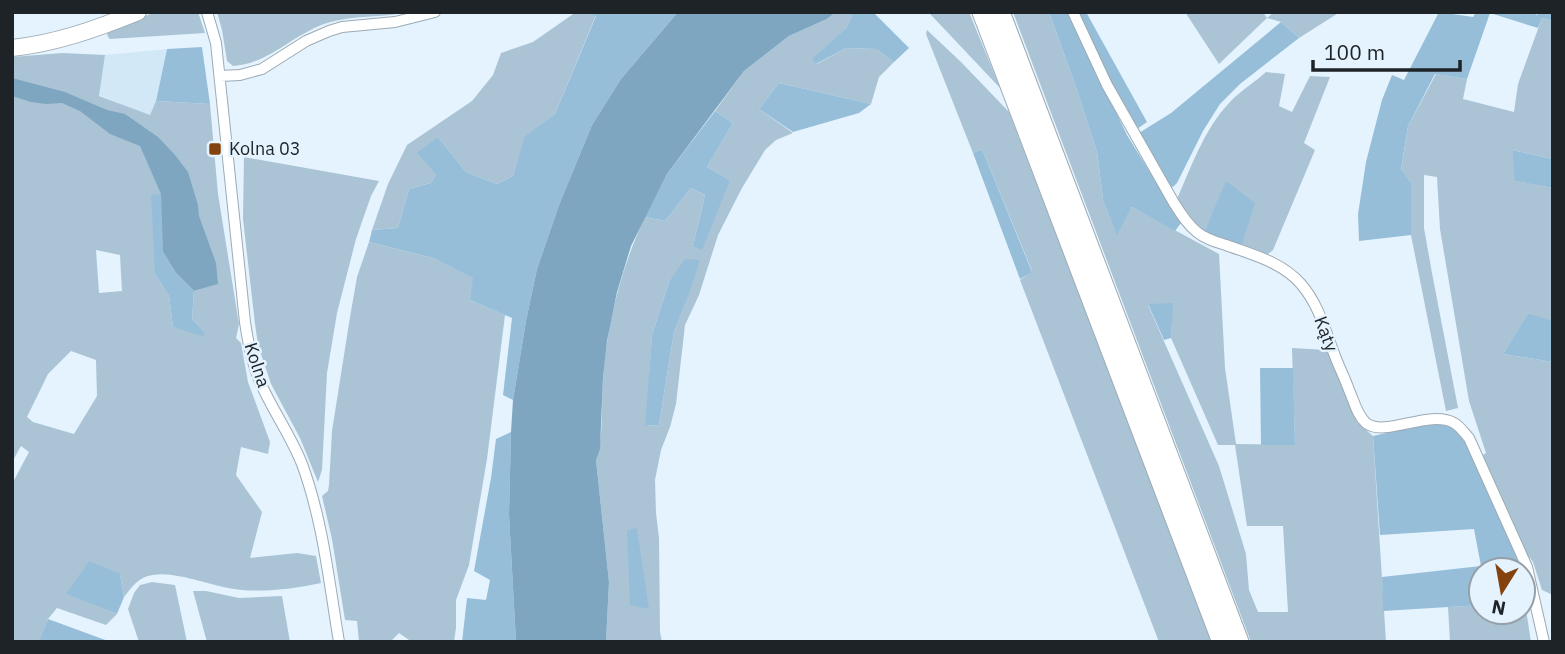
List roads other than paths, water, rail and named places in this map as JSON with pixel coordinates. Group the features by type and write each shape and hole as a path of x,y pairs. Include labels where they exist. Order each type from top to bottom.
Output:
{"highway":[{"path":"982,12 1222,642"},
{"path":"1000,12 1239,642"}],"street":[{"path":"12,48 71,37 138,12"},
{"name":"Kolna","path":"207,12 216,43 250,351 259,381 294,445 312,492 339,642"},
{"path":"219,76 240,75 262,69 306,41 329,31 349,26 395,22 435,12"},
{"name":"Kąty","path":"1073,12 1107,85 1185,220 1198,233 1259,256 1290,273 1300,283 1322,318 1355,405 1367,424 1380,428 1426,419 1441,419 1455,424 1469,438 1527,567 1544,642"}],"place":[{"name":"Kolna 03","path":"215,149"}]}
